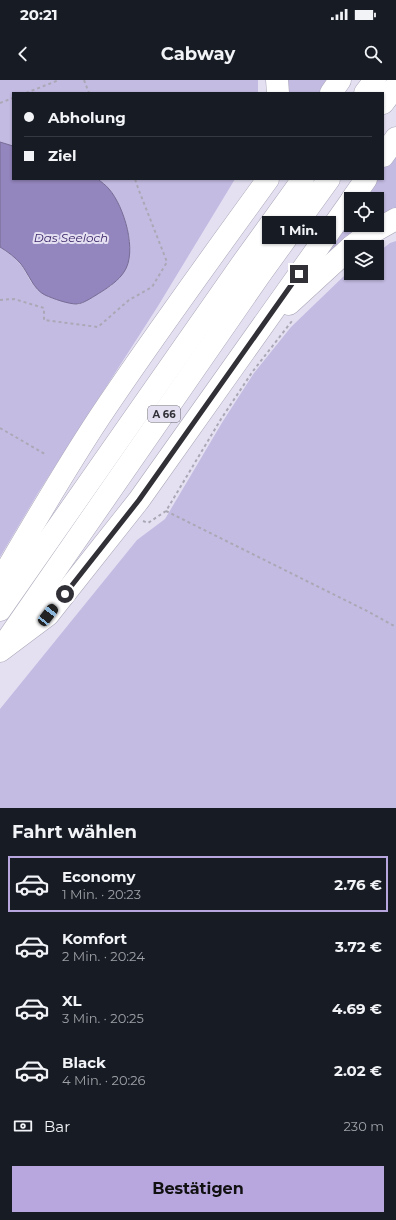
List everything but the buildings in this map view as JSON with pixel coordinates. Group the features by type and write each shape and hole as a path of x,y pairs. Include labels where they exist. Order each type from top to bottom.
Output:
{"highway":[{"path":"277,80 278,92"},
{"path":"332,92 340,80"},
{"path":"366,92 375,80"},
{"path":"384,102 396,86"},
{"path":"384,155 396,138"},
{"path":"210,258 257,180"},
{"path":"0,581 99,418 210,258 267,180"},
{"name":"A 66","path":"0,610 302,180"},
{"name":"A 66","path":"0,650 259,276 328,180"},
{"path":"357,192 365,180"},
{"path":"0,650 48,615 139,500 344,211"},
{"path":"360,240 396,219"},
{"path":"255,336 344,253"}],"path":[{"path":"29,92 59,80"},
{"path":"84,80 88,92"},
{"path":"0,103 12,98"},
{"path":"0,300 14,299 44,308 44,320 98,327 129,300 152,287 167,262 135,180"},
{"path":"139,519 148,523 166,511 221,419 253,371 293,319"},
{"path":"0,428 45,454"},
{"path":"166,511 368,612 396,628"}],"shaded area":[{"path":"0,80 258,80 258,92 12,92 12,146 0,142"},
{"path":"283,80 334,80 326,92 283,92"},
{"path":"396,146 396,214 384,224 384,192 362,192 371,180 384,180 384,163"},
{"path":"99,180 234,180 158,306 38,493 0,557 0,247 14,257 22,266 31,282 78,305 111,286 129,257 130,241 125,221 109,189"},
{"path":"344,219 344,232 373,232 363,240 344,240 344,255 293,296"},
{"path":"396,241 396,808 0,808 0,709 137,540 165,519 223,421 254,373 291,327 344,276 344,280 384,280 384,248"}],"water":[{"name":"Das Seeloch","path":"0,142 12,146 12,180 99,180 109,189 120,206 127,229 130,253 124,272 114,283 86,301 80,304 73,304 41,293 34,285 21,264 0,247"}],"route":[{"path":"65,594 139,500 299,274"}]}
